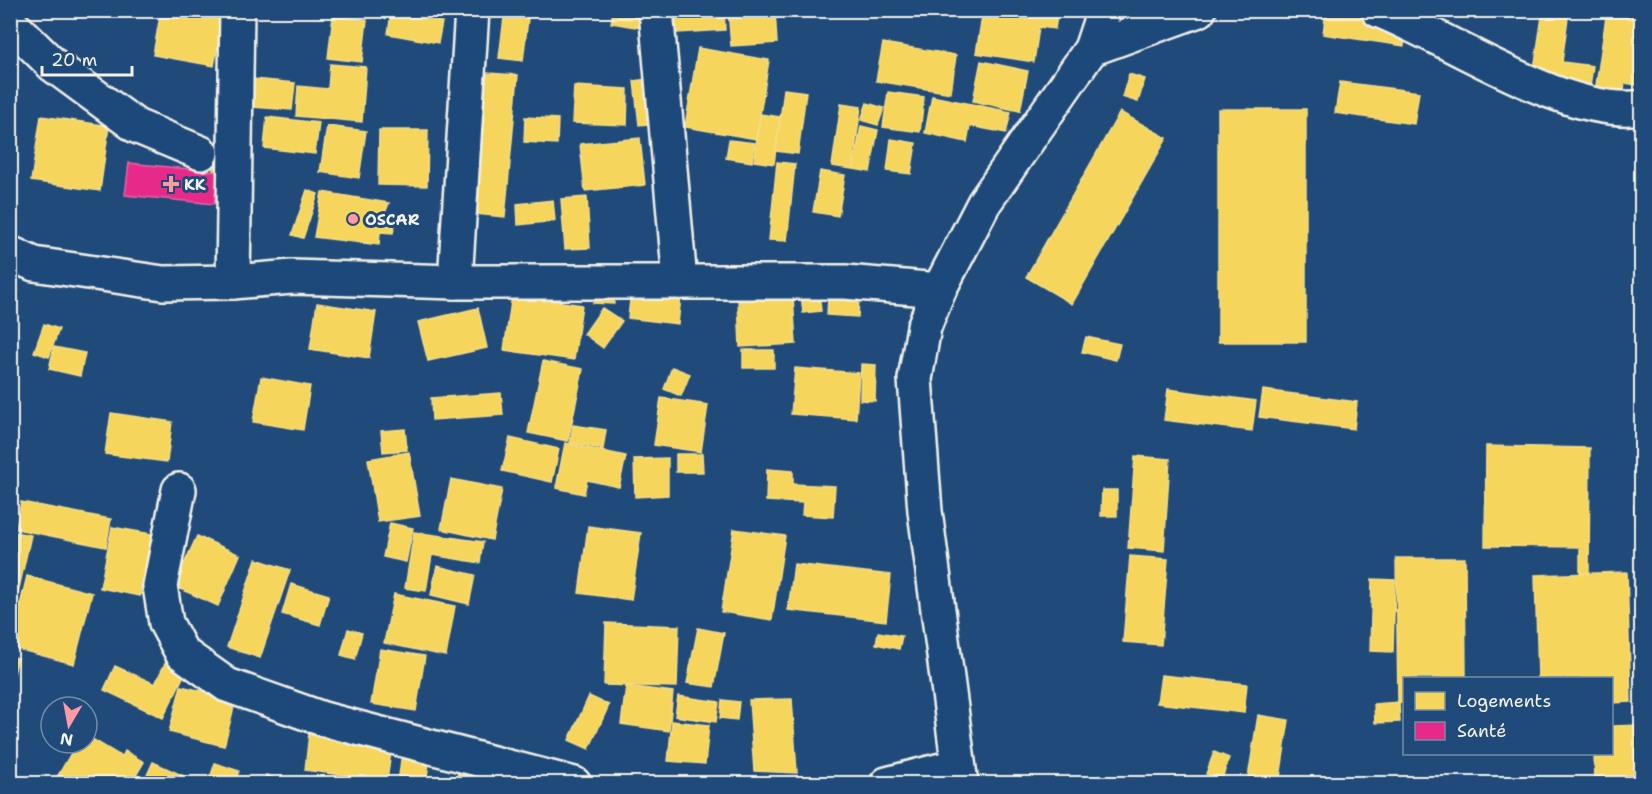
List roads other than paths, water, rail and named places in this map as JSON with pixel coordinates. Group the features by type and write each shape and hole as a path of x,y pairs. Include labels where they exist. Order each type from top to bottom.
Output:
{"street":[{"path":"233,282 237,10"},
{"path":"455,282 472,10"},
{"path":"656,10 680,282"},
{"path":"887,783 959,775 925,511 915,379 924,327 939,290 984,203 1095,23 1199,10"},
{"path":"1377,10 1564,98 1621,111 1641,107"},
{"path":"10,23 53,65 136,126 201,153"},
{"path":"10,253 34,264 163,282 233,282 292,277 455,282 845,282 939,290"},
{"path":"179,490 160,586 166,623 182,653 227,685 323,719 574,783"}],"place":[{"name":"KK","path":"171,184"},
{"name":"OSCAR","path":"353,219"}]}
